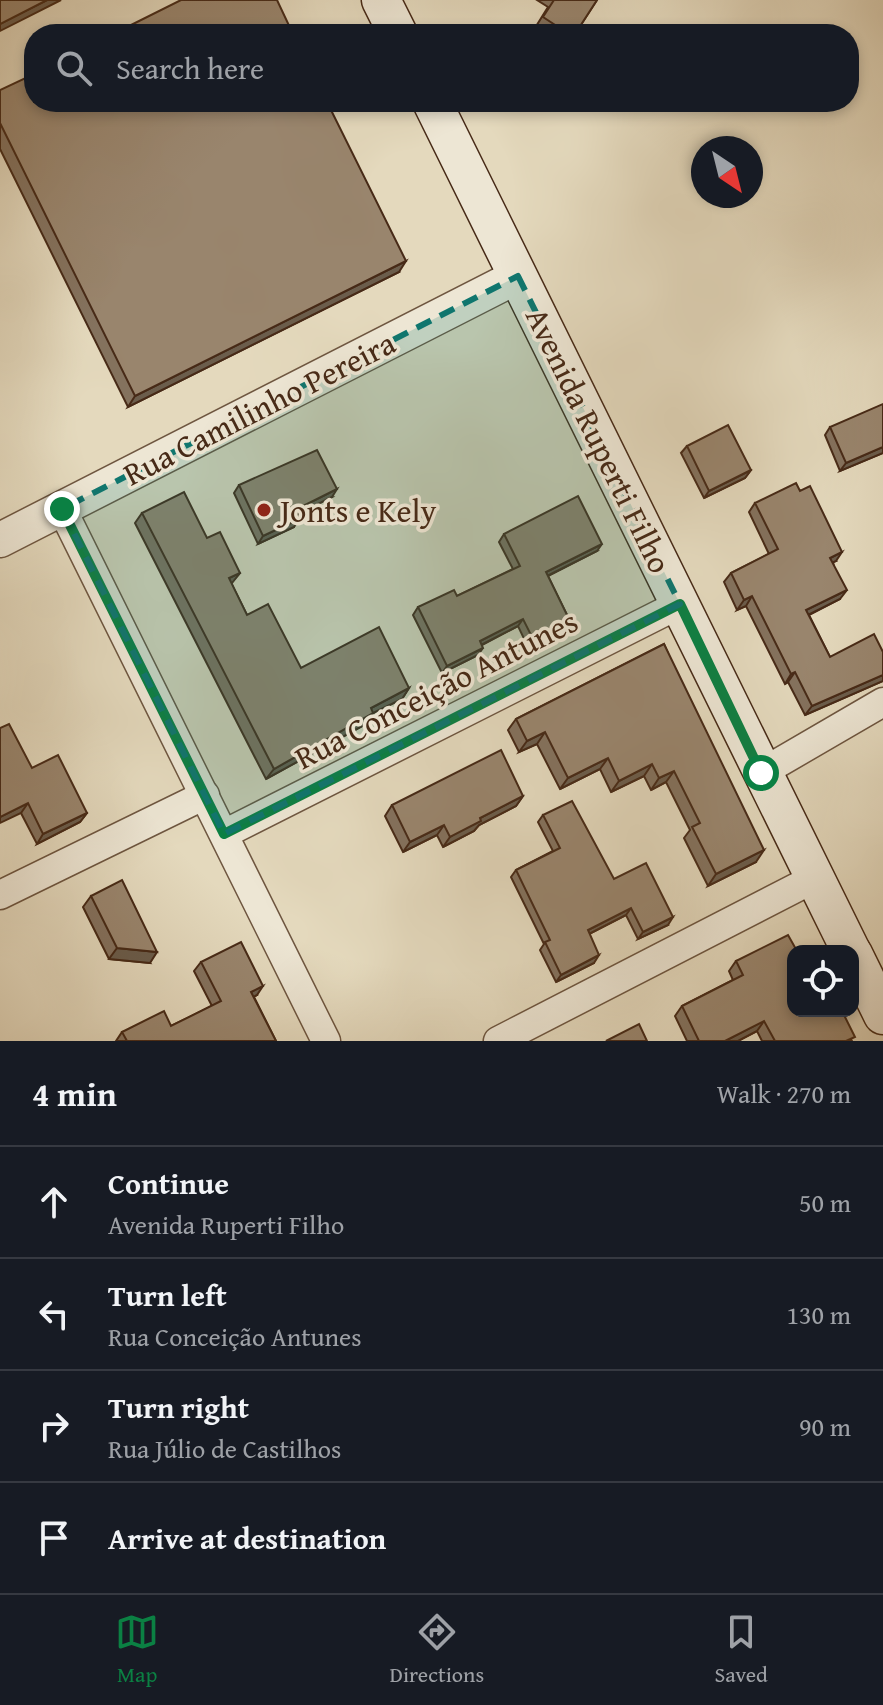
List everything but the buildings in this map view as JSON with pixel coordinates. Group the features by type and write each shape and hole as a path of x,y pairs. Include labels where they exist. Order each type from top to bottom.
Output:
{"main road":[{"path":"381,0 393,24"},
{"name":"Avenida Ruperti Filho","path":"437,112 848,945"},
{"name":"Avenida Ruperti Filho","path":"859,966 883,1015"}],"street":[{"name":"Rua Camilinho Pereira","path":"0,540 518,276"},
{"path":"62,509 326,1041"},
{"name":"Rua Conceição Antunes","path":"224,834 680,604"},
{"path":"761,773 883,702"},
{"path":"0,895 205,795"},
{"path":"498,1041 815,878"}],"highlighted area":[{"path":"518,276 680,604 224,834 62,509"}],"place":[{"name":"Jonts e Kely","path":"264,510"}],"route":[{"path":"62,509 224,834 680,604 761,773"}]}
